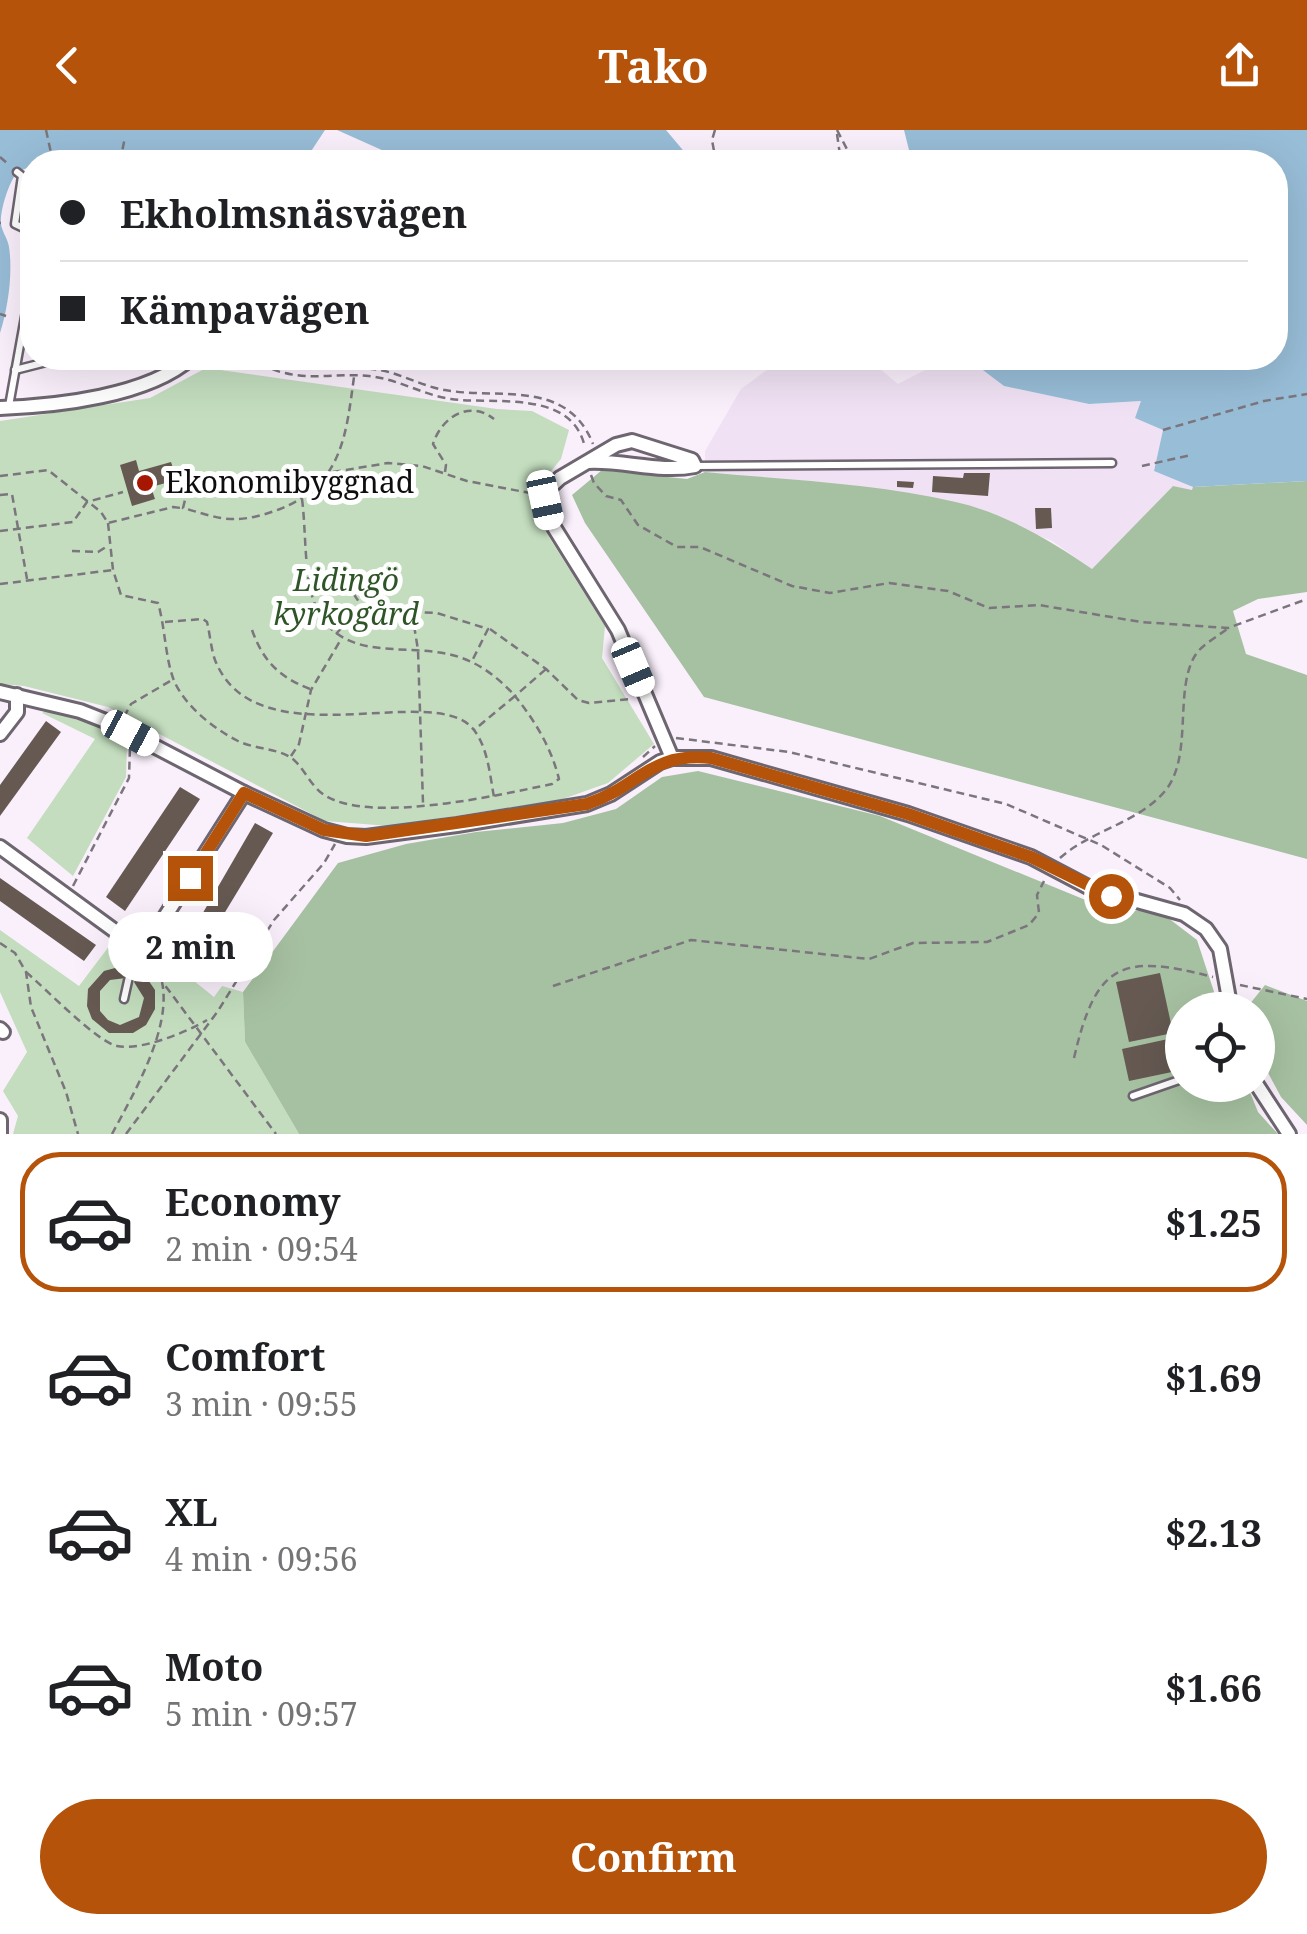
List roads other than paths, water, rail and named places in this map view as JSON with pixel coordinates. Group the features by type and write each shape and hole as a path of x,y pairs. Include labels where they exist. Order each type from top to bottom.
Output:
{"street":[{"path":"4,408 144,386 175,370"},
{"path":"591,459 678,469 695,466 692,460 632,442 616,445 591,459 546,491 550,521 618,630 660,738 672,758"},
{"path":"0,692 80,711 324,830 366,836 587,804 672,758 711,758 890,809 1031,857 1090,888 1184,914 1206,929 1220,949 1229,992"},
{"path":"0,734 17,712 17,695"},
{"path":"0,847 68,896 143,942 244,793"},
{"path":"1268,1102 1290,1134"},
{"path":"0,1120 0,1133"}],"lane":[{"path":"20,190 15,224 20,226"},
{"path":"4,408 20,343"},
{"path":"15,370 20,369"},
{"path":"695,466 1112,463"},
{"path":"124,999 143,942"},
{"path":"1134,1096 1165,1085"}],"water":[{"path":"0,130 325,130 312,150 20,150 20,171 2,211 10,268 0,333"},
{"path":"337,130 666,130 683,150 382,150"},
{"path":"904,130 1307,130 1307,481 1193,487 1154,471 1163,430 1135,418 1141,401 1089,404 1004,386 983,370 1288,370 1288,150 909,150"}],"place":[{"name":"Ekonomibyggnad","path":"145,483"}],"park label":[{"name":"Lidingö kyrkogård","path":"346,598"}]}
